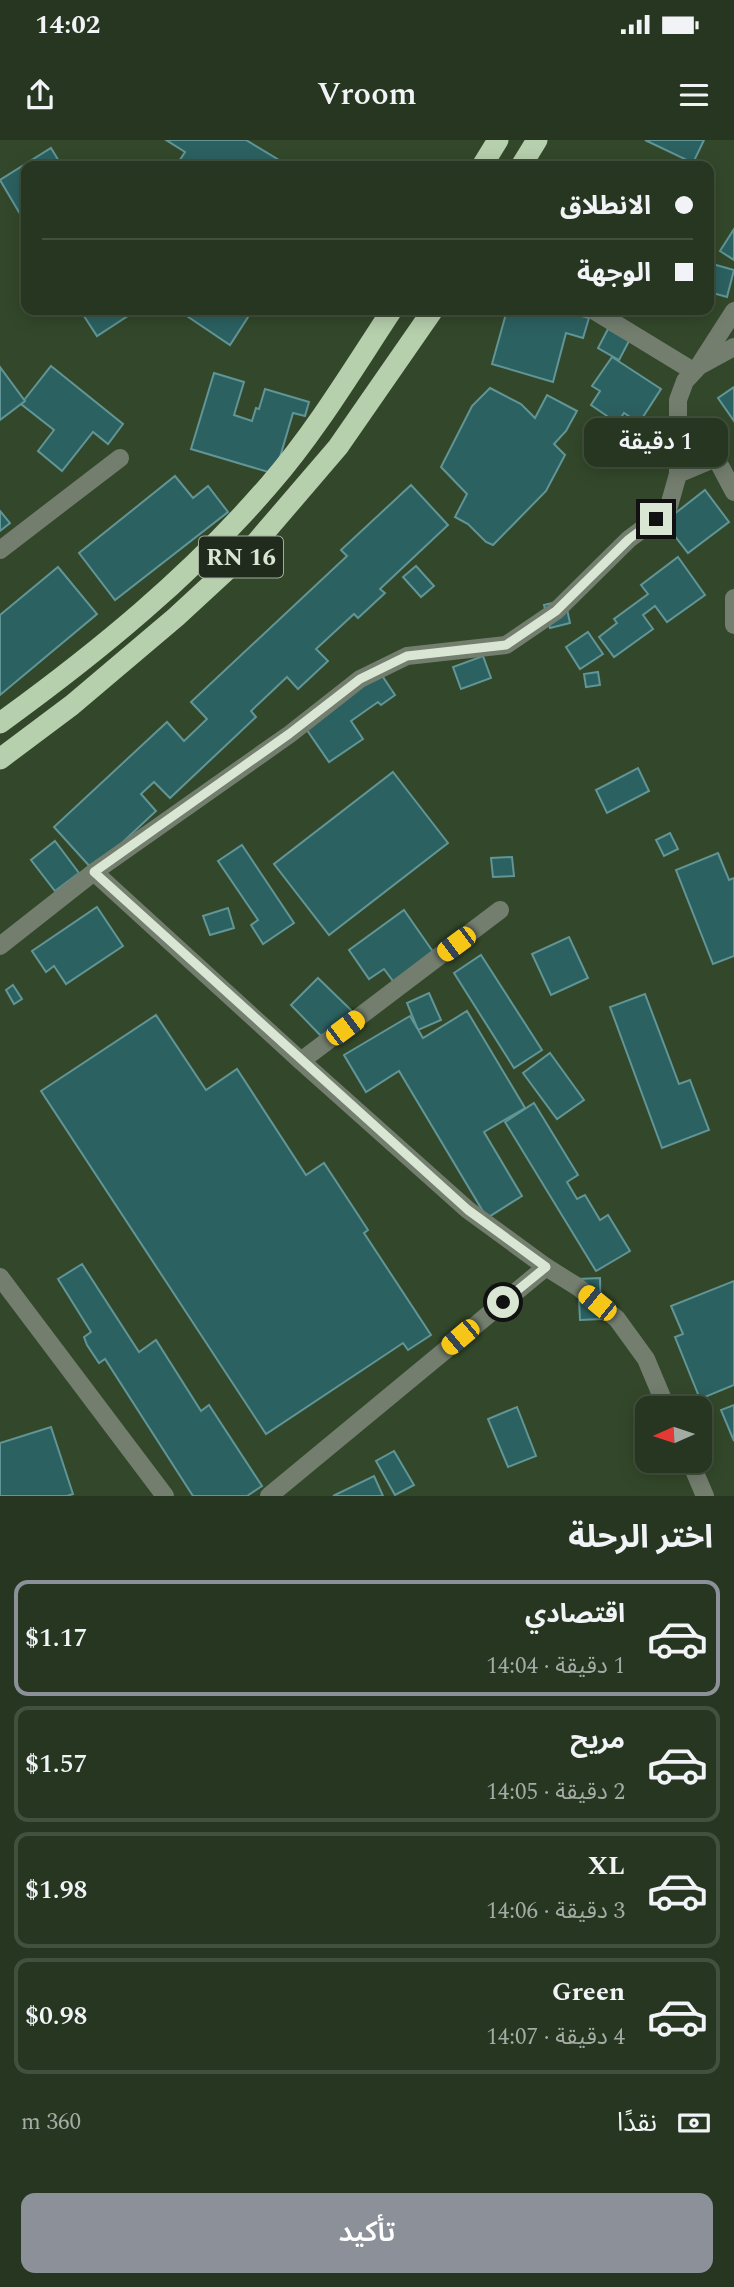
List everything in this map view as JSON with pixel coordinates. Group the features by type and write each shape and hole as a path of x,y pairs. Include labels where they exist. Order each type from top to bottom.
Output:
{"highway":[{"path":"485,161 498,140"},
{"path":"525,161 537,140"},
{"name":"RN 16","path":"0,723 117,634 206,553 271,483 332,401 389,315"},
{"name":"RN 16","path":"0,759 72,705 176,617 254,545 338,447 430,315"}],"street":[{"path":"0,946 94,872 289,734 360,679 407,656 506,645 556,611 629,539 669,506 678,474 678,400 685,381 696,369 734,310"},
{"path":"602,315 696,369"},
{"path":"696,369 734,347"},
{"path":"0,550 120,458"},
{"path":"678,474 716,458 733,485"},
{"path":"734,598 734,625"},
{"path":"94,872 468,1210 578,1287 617,1319 646,1359 662,1396"},
{"path":"301,1061 500,910"},
{"path":"269,1496 546,1267"},
{"path":"0,1277 165,1496"},
{"path":"696,1474 705,1496"}],"building":[{"path":"166,140 246,140 281,161 179,161 185,152"},
{"path":"645,140 704,140 694,161"},
{"path":"51,148 59,161 30,161"},
{"path":"21,167 21,216 0,180"},
{"path":"734,229 734,260 720,251"},
{"path":"714,264 734,270 727,297 714,293"},
{"path":"83,315 129,315 97,336"},
{"path":"185,315 249,315 230,345"},
{"path":"506,315 578,315 589,318 583,338 566,333 553,382 492,364"},
{"path":"608,329 629,341 619,360 598,348"},
{"path":"612,357 661,389 639,423 624,413 613,430 603,423 607,416 591,405 600,391 592,386"},
{"path":"51,366 123,424 108,444 93,432 62,471 38,451 54,430 21,404"},
{"path":"0,367 25,401 0,420"},
{"path":"214,373 244,382 234,415 252,421 265,389 309,402 305,416 293,413 275,474 191,449"},
{"path":"734,387 734,421 718,398"},
{"path":"490,388 521,404 535,418 547,395 577,411 566,431 554,444 565,455 546,491 493,545 455,517 467,494 441,467 472,406"},
{"path":"175,476 193,498 208,486 228,512 115,600 79,553"},
{"path":"411,485 448,525 380,589 385,593 358,618 354,614 316,649 328,661 298,689 287,677 251,711 256,717 170,798 154,782 141,794 156,811 93,870 54,827 167,722 184,741 207,719 191,702 347,556 341,550"},
{"path":"705,490 729,522 688,553 664,522"},
{"path":"0,511 10,523 0,531"},
{"path":"678,557 705,595 667,622 655,606 643,615 653,629 614,657 599,637 617,623 614,619 648,594 641,585"},
{"path":"416,566 434,586 421,597 403,577"},
{"path":"58,567 97,614 0,695 0,615"},
{"path":"565,600 570,623 550,628 544,605"},
{"path":"588,632 603,654 580,669 566,647"},
{"path":"483,656 491,678 461,689 453,667"},
{"path":"377,668 395,695 381,705 378,702 351,721 363,739 329,762 300,720"},
{"path":"598,672 600,685 586,687 584,674"},
{"path":"638,768 649,791 607,813 596,790"},
{"path":"393,772 448,843 329,935 274,864"},
{"path":"670,833 678,849 664,856 656,840"},
{"path":"55,841 79,873 55,891 31,860"},
{"path":"242,845 294,923 263,944 251,925 258,920 218,861"},
{"path":"718,853 729,880 734,878 734,956 713,964 676,870"},
{"path":"512,857 514,876 493,877 491,858"},
{"path":"97,907 123,946 66,984 54,966 46,972 32,951"},
{"path":"228,908 234,928 210,935 203,916"},
{"path":"404,910 436,956 396,985 384,969 369,979 349,950"},
{"path":"569,937 588,978 551,995 532,954"},
{"path":"481,955 542,1050 514,1068 454,973"},
{"path":"318,978 353,1012 325,1040 291,1005"},
{"path":"13,985 22,999 14,1004 6,990"},
{"path":"429,993 441,1020 418,1030 407,1003"},
{"path":"645,994 679,1084 690,1080 709,1130 662,1148 610,1007"},
{"path":"467,1011 525,1108 484,1132 522,1196 487,1218 399,1071 366,1092 344,1055 410,1016 423,1038"},
{"path":"156,1015 206,1090 237,1069 306,1175 324,1163 368,1230 364,1233 431,1335 408,1350 403,1343 266,1434 41,1091"},
{"path":"550,1053 584,1100 557,1119 523,1073"},
{"path":"534,1103 578,1175 567,1182 577,1199 585,1195 600,1220 608,1215 630,1251 596,1271 505,1122"},
{"path":"82,1264 139,1352 156,1340 201,1411 209,1405 262,1486 247,1496 193,1496 105,1359 99,1363 87,1345 84,1337 91,1332 58,1279"},
{"path":"600,1278 601,1319 580,1320 578,1279"},
{"path":"734,1281 734,1385 707,1396 699,1396 675,1337 683,1334 671,1306"},
{"path":"734,1405 734,1441 721,1410"},
{"path":"517,1407 536,1456 508,1467 488,1419"},
{"path":"51,1427 73,1494 0,1496 0,1443"},
{"path":"394,1451 414,1485 395,1495 376,1461"},
{"path":"374,1476 383,1496 333,1496"}],"route":[{"path":"503,1302 546,1267 468,1210 94,872 289,734 360,679 407,656 506,645 556,611 629,539 656,519"}]}
